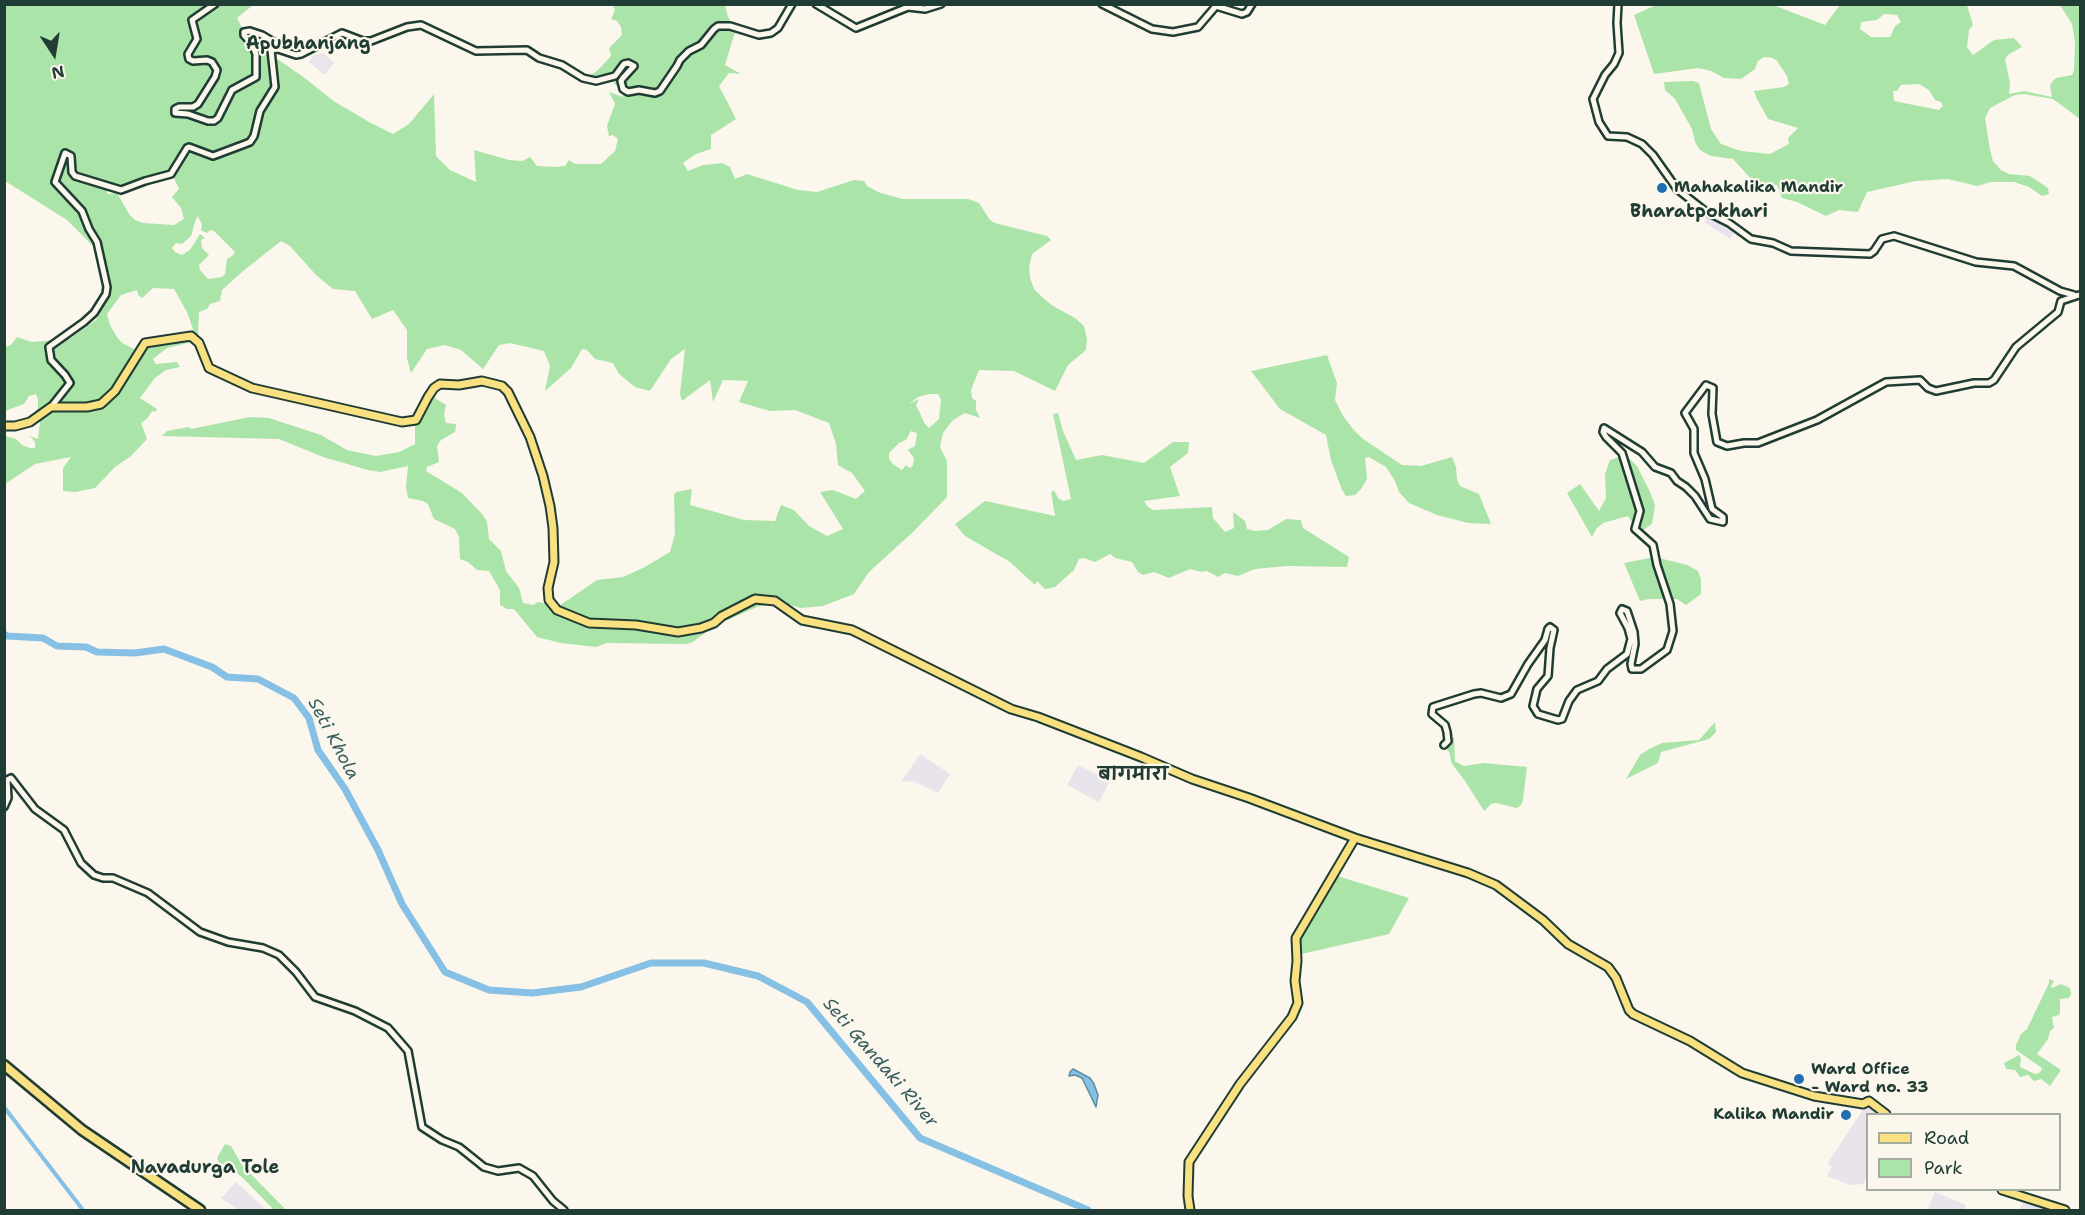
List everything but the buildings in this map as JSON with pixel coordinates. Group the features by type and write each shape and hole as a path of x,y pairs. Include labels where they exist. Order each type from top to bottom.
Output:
{"highway":[{"path":"4,1065 82,1130 200,1210"}],"main road":[{"path":"4,426 30,422 51,407 94,407 101,404 119,385 145,343 191,336 198,344 209,368 252,388 402,422 416,420 428,397 440,384 459,385 482,381 502,386 508,392 530,437 543,476 553,528 554,562 548,588 549,600 557,610 589,623 636,625 678,632 714,623 722,616 754,599 775,601 802,620 852,630 1003,706 1132,753 1192,779 1355,838 1468,873 1496,885 1543,920 1568,944 1608,967 1616,978 1630,1012 1690,1041 1742,1073 1815,1096 1863,1104 1869,1101 1885,1113"},
{"path":"1190,1210 1189,1162 1240,1084 1292,1017 1298,1003 1295,981 1296,938 1355,838"},
{"path":"2005,1191 2065,1210"}],"street":[{"path":"215,4 192,20 197,39 188,54 189,59 193,62 207,60 212,62 217,70 215,77 198,104 193,107 179,106 175,112 214,121 218,118 232,90 256,77 255,54 244,32 250,31 262,35 291,53"},
{"path":"51,407 70,383 66,375 51,360 49,347 94,313 106,294 107,287 97,242 82,211 55,182 64,154 70,154 72,172 78,178 121,190 171,174 187,148 213,156 250,142 254,136 260,111 275,87 271,50 278,49 296,55 305,53 339,34 345,33 360,40 371,41 407,27 422,25 476,51 527,50 589,81 611,78 624,64 632,64 633,69 621,81 623,88 628,92 639,90 655,93 660,91 680,60 689,51 701,45 718,26 730,26 759,35 771,33 778,28 792,4"},
{"path":"816,4 856,28 910,6 925,9 941,4"},
{"path":"1102,4 1152,28 1173,32 1198,27 1216,6 1242,14 1247,12 1252,4"},
{"path":"1618,4 1619,53 1593,99 1599,123 1608,136 1627,137 1642,144 1653,155 1677,189 1750,239 1773,243 1791,251 1870,254 1885,237 1898,237 1976,262 2014,266 2060,291 2080,294"},
{"path":"1444,745 1448,741 1445,725 1432,714 1433,707 1474,694 1481,693 1501,698 1511,694 1545,640 1549,628 1552,627 1554,630 1548,676 1537,689 1533,706 1538,714 1558,720 1562,719 1569,701 1577,690 1599,681 1607,669 1627,654 1630,639 1628,627 1620,613 1622,609 1627,611 1634,632 1632,669 1641,669 1667,650 1674,623 1653,544 1635,529 1640,511 1622,453 1606,437 1603,432 1604,428 1642,452 1655,467 1671,473 1695,496 1709,518 1721,522 1724,520 1712,508 1705,479 1694,453 1694,429 1684,413 1706,385 1713,388 1712,414 1717,442 1726,446 1758,443 1817,420 1886,382 1920,380 1928,388 1936,391 1974,383 1989,383 1994,380 2016,346 2058,312 2061,302 2080,294"},
{"path":"4,807 8,798 7,780 11,777 35,809 64,830 81,863 94,875 113,878 148,893 200,932 228,942 263,948 279,955 296,972 315,997 355,1011 388,1028 408,1051 422,1127 442,1140 459,1147 484,1167 498,1171 519,1168 533,1176 553,1201 564,1210"}],"shaded area":[{"path":"323,53 334,63 325,75 309,62 313,56"},
{"path":"1709,214 1735,231 1730,239 1704,222"},
{"path":"920,754 950,774 938,793 913,781 901,782"},
{"path":"1078,765 1110,781 1099,802 1067,785"},
{"path":"1866,1105 1878,1113 1866,1113 1864,1184 1850,1185 1827,1176 1832,1166 1827,1164"},
{"path":"236,1182 267,1210 239,1210 221,1198"},
{"path":"1935,1192 1966,1205 1964,1210 1927,1210"},
{"path":"2026,1198 2056,1210 2019,1210"}],"green space":[{"path":"5,5 253,5 237,18 245,34 254,43 335,102 393,134 409,124 434,94 436,156 450,170 476,182 474,150 509,160 522,161 530,157 537,166 555,167 565,166 569,160 575,164 601,164 615,151 618,139 613,135 609,136 607,126 615,104 609,92 623,97 622,91 604,77 589,76 611,56 609,48 622,35 617,21 611,19 615,10 613,5 725,5 735,32 725,65 741,74 729,73 719,86 736,119 711,135 711,149 696,154 683,163 688,171 703,165 722,163 730,167 735,179 747,174 798,190 817,192 854,180 864,181 867,186 878,192 902,199 968,199 979,203 990,220 995,223 1047,236 1051,240 1032,254 1029,267 1030,278 1034,289 1043,298 1084,326 1087,339 1086,350 1068,365 1055,391 1014,371 979,370 971,390 980,418 965,413 953,420 943,433 940,447 947,461 947,497 869,572 854,594 823,606 801,608 780,602 757,607 714,626 693,642 686,644 607,643 596,647 561,643 537,637 514,609 507,609 500,605 500,590 489,571 477,570 468,562 460,559 459,537 455,529 434,519 428,504 408,498 406,487 408,466 380,472 368,470 323,457 279,439 162,436 167,431 189,427 191,429 250,417 269,418 321,435 347,450 376,456 399,452 415,444 415,426 430,401 430,388 435,398 446,405 444,415 446,423 456,424 456,427 455,432 441,440 437,446 439,462 427,467 426,471 462,493 483,515 487,522 489,539 501,551 506,571 519,588 523,603 533,605 538,602 559,606 597,580 623,577 670,552 675,533 674,495 676,492 692,489 690,505 744,520 775,521 781,505 794,510 809,526 827,536 843,529 820,492 833,490 856,499 865,491 852,473 838,465 836,444 829,423 795,410 770,411 739,402 748,381 723,380 713,402 710,380 682,401 680,394 685,349 671,359 650,391 635,387 619,374 613,363 595,359 587,350 582,349 571,368 545,391 550,366 544,351 510,343 499,345 483,369 461,350 445,345 427,349 411,373 407,358 407,330 393,310 372,319 355,291 333,289 316,275 290,246 281,241 222,290 220,301 210,304 207,309 199,312 198,334 192,342 167,348 153,359 156,364 177,362 180,367 166,370 155,378 140,398 157,409 141,423 147,439 95,488 75,492 63,491 63,468 71,457 35,464 5,484 5,436 16,439 22,445 35,448 35,442 30,436 38,439 40,422 29,419 38,408 36,394 29,396 24,404 5,411 5,347 11,345 17,337 32,342 69,339 96,320 111,293 101,254 67,220 5,181","holes":["172,174 179,189 172,197 181,208 184,219 174,225 143,223 135,220 117,193 107,194 107,191 124,188 154,176","198,216 202,225 201,230 207,233 210,230 214,231 235,252 227,259 225,274 222,277 208,279 200,270 199,265 209,255 202,248 201,240 205,238 200,234 190,250 182,255 172,248 176,243 182,244 191,236","153,288 174,289 187,312 193,329 188,335 139,347 136,350 122,343 110,325 107,314 121,295 137,290 138,295 142,298","938,394 941,399 939,419 929,428 916,405 919,399 909,404 918,397","911,431 917,433 915,446 908,450 914,458 910,468 906,465 902,470 889,459 889,453 899,443 906,440"]},
{"path":"1656,5 1773,5 1825,25 1840,5 1967,5 1973,25 1969,30 1967,47 1973,55 1994,40 2014,38 2022,47 2005,59 2010,83 2009,94 2024,91 2052,97 2050,86 2052,82 2056,78 2072,75 2074,70 2075,42 2072,24 2060,5 2080,5 2080,119 2053,99 2024,94 2015,95 1990,108 1985,118 1993,161 2001,170 2009,174 2030,176 2048,188 2049,194 2042,196 2029,187 2014,182 1991,182 1977,186 1948,179 1916,181 1867,192 1858,212 1839,210 1826,216 1797,202 1782,198 1777,185 1763,186 1754,182 1733,159 1711,156 1700,150 1695,142 1692,129 1675,99 1665,90 1664,82 1693,81 1699,83 1711,129 1721,144 1741,151 1770,154 1789,144 1788,138 1798,128 1768,119 1754,91 1784,87 1789,84 1787,76 1777,61 1764,57 1758,61 1755,69 1741,79 1724,78 1711,71 1698,68 1654,74 1634,15","holes":["1884,14 1897,15 1901,22 1895,26 1890,37 1871,37 1860,29 1861,22 1877,20","1919,84 1929,90 1935,100 1941,102 1943,106 1939,110 1894,101 1893,91 1897,91 1901,85"]},
{"path":"1327,355 1337,383 1335,400 1353,429 1363,439 1402,465 1421,466 1452,457 1460,486 1479,494 1491,524 1468,523 1437,515 1409,503 1399,492 1386,467 1369,457 1365,458 1367,479 1355,495 1346,496 1331,460 1326,435 1280,409 1251,371"},
{"path":"1058,413 1076,460 1102,455 1144,463 1173,442 1189,442 1188,453 1170,467 1180,496 1144,501 1153,510 1212,507 1213,518 1225,532 1234,528 1233,512 1245,521 1247,529 1255,531 1268,530 1286,519 1301,520 1303,528 1349,557 1347,567 1287,566 1255,569 1238,576 1225,573 1218,577 1207,571 1190,569 1169,578 1154,572 1143,575 1138,572 1132,562 1115,558 1110,554 1095,562 1084,558 1079,559 1074,570 1055,587 1045,589 1037,581 1035,585 1010,562 965,536 955,524 985,501 1055,516 1051,492 1054,490 1058,498 1063,501 1071,499 1053,414"},
{"path":"1626,455 1637,466 1655,505 1652,524 1642,531 1635,527 1628,516 1603,523 1592,537 1567,493 1580,484 1599,511 1606,498 1605,474 1610,460"},
{"path":"1655,557 1687,565 1698,571 1701,579 1701,594 1686,605 1677,599 1640,601 1624,563"},
{"path":"1715,722 1716,732 1709,739 1661,752 1658,763 1626,779 1640,755 1649,749 1662,743 1699,740"},
{"path":"1454,737 1455,761 1464,766 1484,763 1527,767 1521,805 1517,808 1496,803 1491,804 1484,811 1452,764 1449,752 1444,745"},
{"path":"1334,875 1409,898 1389,934 1297,955 1295,946"},
{"path":"2049,979 2054,981 2052,988 2061,984 2070,988 2071,994 2069,998 2060,999 2059,1015 2052,1017 2054,1028 2037,1054 2061,1070 2050,1086 2041,1079 2034,1081 2028,1075 2020,1077 2015,1070 2006,1069 2004,1063 2019,1055 2020,1067 2035,1074 2041,1071 2042,1068 2016,1050 2016,1045 2021,1034 2027,1029"},
{"path":"225,1144 231,1146 242,1165 286,1210 274,1210 229,1166 219,1163 217,1158"}],"water":[{"path":"1073,1069 1090,1078 1094,1084 1098,1095 1096,1107 1082,1078 1075,1075 1069,1076"}],"waterway":[{"name":"Seti Gandaki River","path":"4,634 43,638 57,646 86,647 97,652 135,653 164,649 212,667 227,677 258,679 294,698 309,718 318,750 345,789 378,850 402,904 445,972 489,990 532,993 581,987 651,963 704,963 758,976 807,1002 920,1138 1088,1210"},
{"path":"4,1107 83,1210"}],"place":[{"name":"Mahakalika Mandir","path":"1662,188"},
{"name":"Ward Office - Ward no. 33","path":"1799,1079"},
{"name":"Kalika Mandir","path":"1846,1115"}],"district":[{"name":"Apubhanjang","path":"308,44"},
{"name":"Bharatpokhari","path":"1699,212"},
{"name":"बागमारा","path":"1133,775"},
{"name":"Navadurga Tole","path":"205,1168"}],"water label":[{"name":"Seti Khola","path":"333,739"}]}
